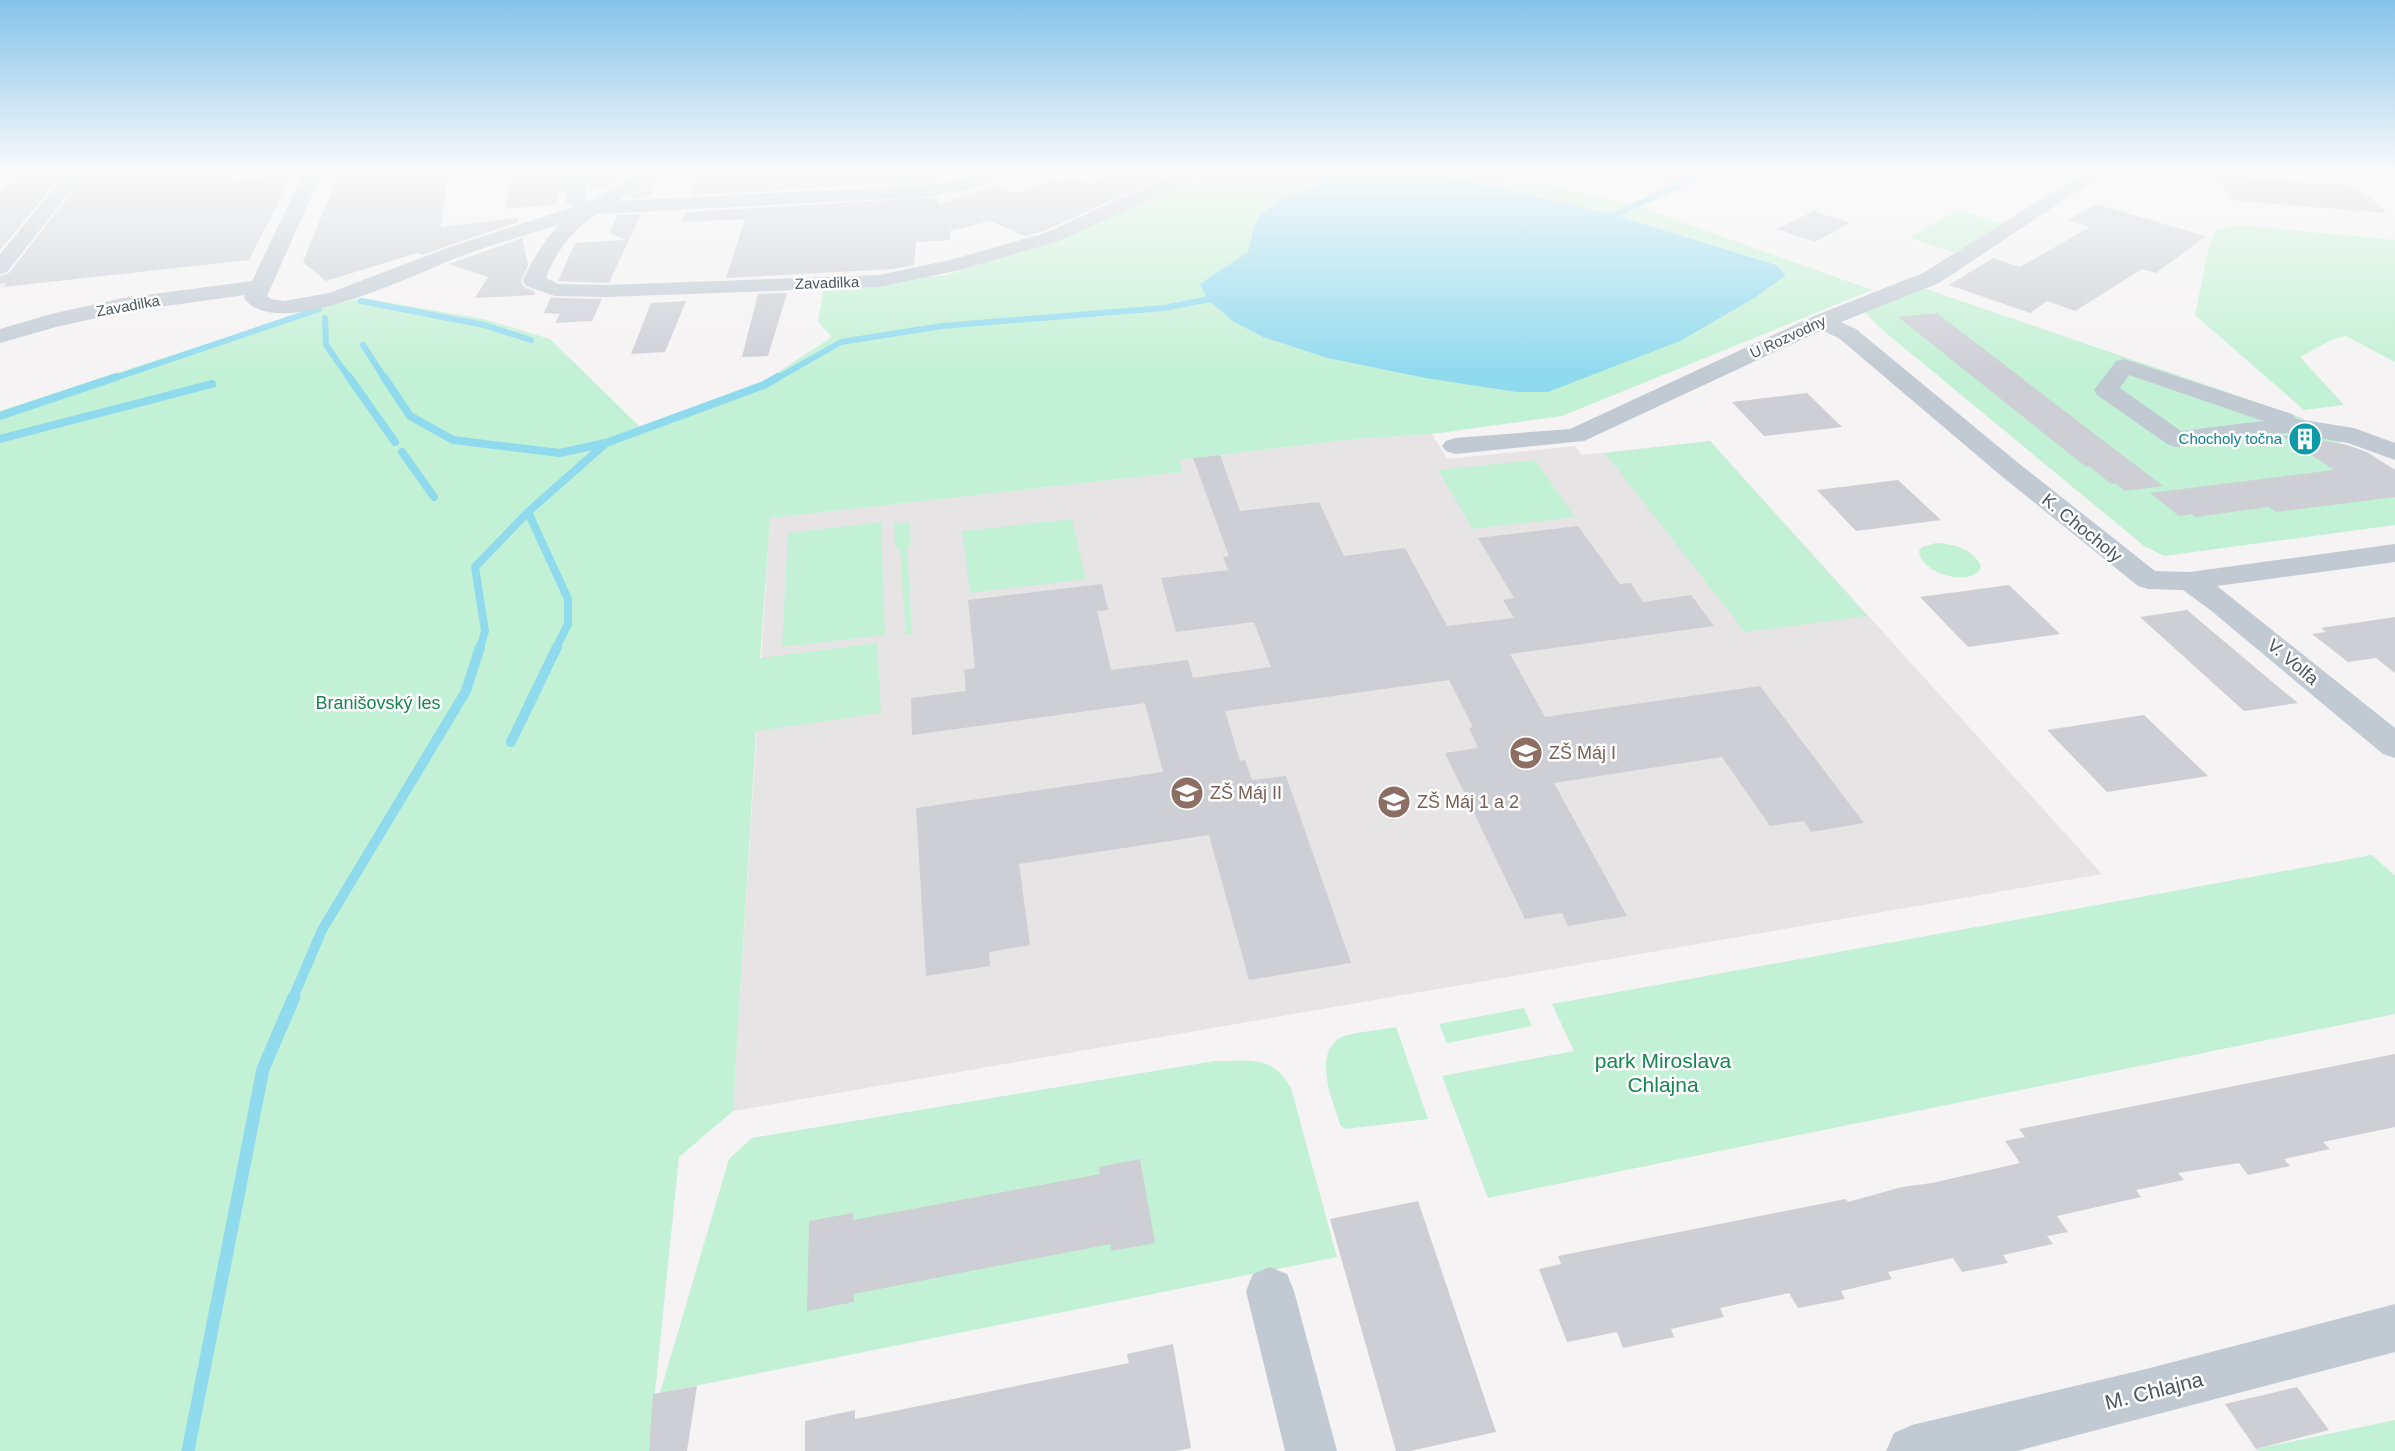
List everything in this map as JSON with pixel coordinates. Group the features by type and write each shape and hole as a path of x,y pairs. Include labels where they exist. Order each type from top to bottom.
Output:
{"street":[{"path":"0,268 24,238"},
{"path":"259,287 282,238"},
{"name":"Zavadilka","path":"0,336 51,321 123,305 259,287 255,298 264,305 284,308 334,298 454,252 498,238"},
{"name":"Zavadilka","path":"555,238 539,260 534,280 555,290 606,291 879,281 953,266 1050,238"},
{"name":"U Rozvodny","path":"1455,446 1575,436 1822,321 1931,278 1994,238"},
{"path":"334,298 334,321"},
{"name":"K. Chocholy","path":"1822,321 1848,334 2017,476 2148,580 2190,581 2395,553"},
{"path":"2289,425 2283,419 2124,366 2106,390 2176,439 2289,425 2354,436 2395,452"},
{"name":"V. Volfa","path":"2190,581 2220,602 2395,746"},
{"path":"1270,1291 1311,1451"},
{"name":"M. Chlajna","path":"1912,1451 2146,1394 2395,1328"}],"shaded area":[{"name":"ZŠ Máj 1 a 2","path":"1432,434 1447,459 1575,446 1582,455 1710,441 2102,874 733,1111 770,518 1183,472 1178,460 1353,439"}],"green space":[{"name":"Branišovský les","path":"1252,238 1248,252 1201,284 1234,322 1263,337 1327,358 1425,378 1548,392 1602,370 1785,275 1776,265 1688,238 1726,238 1872,290 1562,416 1432,434 1353,439 1179,460 1183,472 770,518 760,658 877,643 881,713 756,731 733,1111 679,1157 649,1451 0,1451 0,411 311,310 363,298 484,319 550,339 643,430 768,379 832,337 818,322 824,288 946,275 1057,239"},
{"path":"1909,238 1981,238 1956,253"},
{"path":"2212,238 2371,238 2395,240 2395,362 2346,336 2333,339 2300,357 2344,405 2304,410 2195,315"},
{"path":"1920,287 2300,417 2395,478 2395,525 2164,556 2144,546 1879,327 1864,311"},
{"path":"1710,441 1867,616 1745,632 1605,453"},
{"path":"1535,460 1575,517 1473,529 1438,470"},
{"path":"1072,519 1086,579 970,593 962,531"},
{"path":"881,522 885,635 782,647 788,533"},
{"path":"909,522 911,545 907,546 912,634 906,635 900,547 895,547 894,524"},
{"path":"1936,543 1956,546 1973,555 1981,566 1977,573 1969,577 1948,576 1928,566 1919,551 1922,547"},
{"name":"park Miroslava Chlajna","path":"2372,855 2395,876 2395,1014 1488,1198 1442,1076 1574,1051 1552,1004"},
{"path":"1524,1008 1532,1026 1447,1043 1439,1024"},
{"path":"1396,1027 1428,1119 1345,1129 1341,1126 1327,1079 1327,1056 1332,1046 1345,1036"},
{"path":"1215,1061 1249,1061 1268,1065 1284,1077 1291,1088 1337,1257 660,1393 729,1159 752,1138"},
{"path":"2395,1420 2395,1451 2258,1451 2256,1449"}],"water":[{"path":"1252,238 1688,238 1776,265 1786,275 1756,297 1680,341 1548,392 1517,392 1425,378 1327,358 1263,337 1234,322 1208,300 1200,284 1248,252"}],"building":[{"path":"0,238 10,238 0,250"},
{"path":"36,238 260,238 249,260 3,287 6,283 0,284 0,276 9,273"},
{"path":"313,238 472,238 422,255 417,253 326,281 303,262"},
{"path":"522,238 528,265 521,282 525,288 534,291 535,295 475,298 488,277 449,264"},
{"path":"620,238 630,238 609,283 558,281 575,243 625,240"},
{"path":"739,238 950,238 950,240 916,242 914,265 894,269 726,278"},
{"path":"1802,238 1823,238 1815,242"},
{"path":"2071,238 2204,238 2156,273 2142,269 2075,311 2047,301 2030,313 1949,285 1993,258 2020,267"},
{"path":"787,293 768,356 742,357 758,294"},
{"path":"551,297 602,299 592,321 555,323 560,314 544,313"},
{"path":"686,301 665,352 631,354 651,303"},
{"path":"1937,313 2163,486 2125,491 2115,483 2111,484 2089,466 2086,467 1898,317"},
{"path":"1807,393 1842,427 1764,436 1732,402"},
{"path":"2289,435 2347,445 2367,452 2395,470 2395,497 2276,512 2269,507 2195,517 2192,514 2179,516 2150,493 2334,470 2282,436"},
{"path":"1220,455 1240,511 1319,502 1344,556 1405,548 1447,626 1514,618 1503,600 1514,598 1478,538 1578,526 1620,584 1631,583 1643,602 1691,595 1714,626 1510,654 1545,717 1760,686 1864,823 1811,832 1804,821 1770,826 1722,757 1554,783 1627,916 1568,926 1562,913 1525,919 1445,753 1478,748 1469,728 1473,727 1449,680 1225,711 1240,761 1245,760 1252,780 1286,776 1351,963 1249,980 1209,835 1019,864 1030,945 989,952 990,966 926,976 916,808 1163,772 1145,703 912,735 911,698 966,691 964,670 975,668 968,600 1102,584 1108,610 1097,611 1111,670 1188,660 1193,678 1271,667 1254,622 1176,632 1161,578 1228,570 1223,557 1229,556 1193,458"},
{"path":"1898,480 1941,520 1856,531 1817,490"},
{"path":"2009,585 2060,634 1968,647 1920,597"},
{"path":"2187,610 2298,703 2244,711 2140,617"},
{"path":"2395,617 2395,673 2376,658 2348,662 2312,634 2326,632 2321,628"},
{"path":"2144,715 2208,776 2107,792 2047,730"},
{"path":"2395,1054 2395,1127 2323,1142 2330,1149 2284,1159 2290,1166 2248,1175 2239,1163 2178,1173 2184,1180 2136,1190 2141,1197 2057,1216 2068,1232 2047,1236 2053,1244 2003,1255 2008,1263 1962,1272 1953,1258 1888,1272 1892,1279 1841,1291 1845,1299 1798,1308 1789,1293 1720,1308 1724,1317 1671,1329 1674,1337 1623,1348 1617,1332 1567,1342 1539,1269 1561,1264 1558,1256 1846,1199 1848,1202 1902,1187 1932,1183 2020,1163 2005,1141 2025,1137 2019,1129"},
{"path":"1140,1159 1155,1243 1111,1251 1111,1244 981,1269 854,1294 854,1302 807,1311 809,1221 853,1213 853,1220 1100,1174 1099,1167"},
{"path":"1418,1201 1496,1432 1410,1451 1396,1451 1330,1219"},
{"path":"1173,1344 1191,1448 1175,1451 805,1451 805,1421 855,1410 855,1419 1129,1363 1127,1354"},
{"path":"697,1386 687,1451 649,1451 653,1394"},
{"path":"2297,1387 2329,1430 2256,1449 2225,1404"}],"waterway":[{"path":"776,379 841,342 942,326 1164,308 1220,297"},
{"path":"361,301 484,325 531,340"},
{"path":"112,379 319,309"},
{"path":"325,318 326,345 350,379"},
{"path":"363,345 385,379"},
{"path":"0,416 116,377"},
{"path":"349,377 395,442"},
{"path":"384,377 410,416 453,440 560,453 605,443"},
{"path":"528,512 606,443 764,385 778,377"},
{"path":"0,439 212,384"},
{"path":"402,452 434,497"},
{"path":"480,648 485,631 475,567 528,512"},
{"path":"528,512 568,599 568,624 556,648"},
{"path":"293,998 322,930 466,691 480,647"},
{"path":"511,742 557,647"},
{"path":"188,1451 263,1069 294,997"}],"place":[{"name":"Chocholy točna","path":"2305,439"},
{"name":"ZŠ Máj I","path":"1526,753"},
{"name":"ZŠ Máj II","path":"1187,793"},
{"name":"ZŠ Máj 1 a 2","path":"1394,802"}]}
